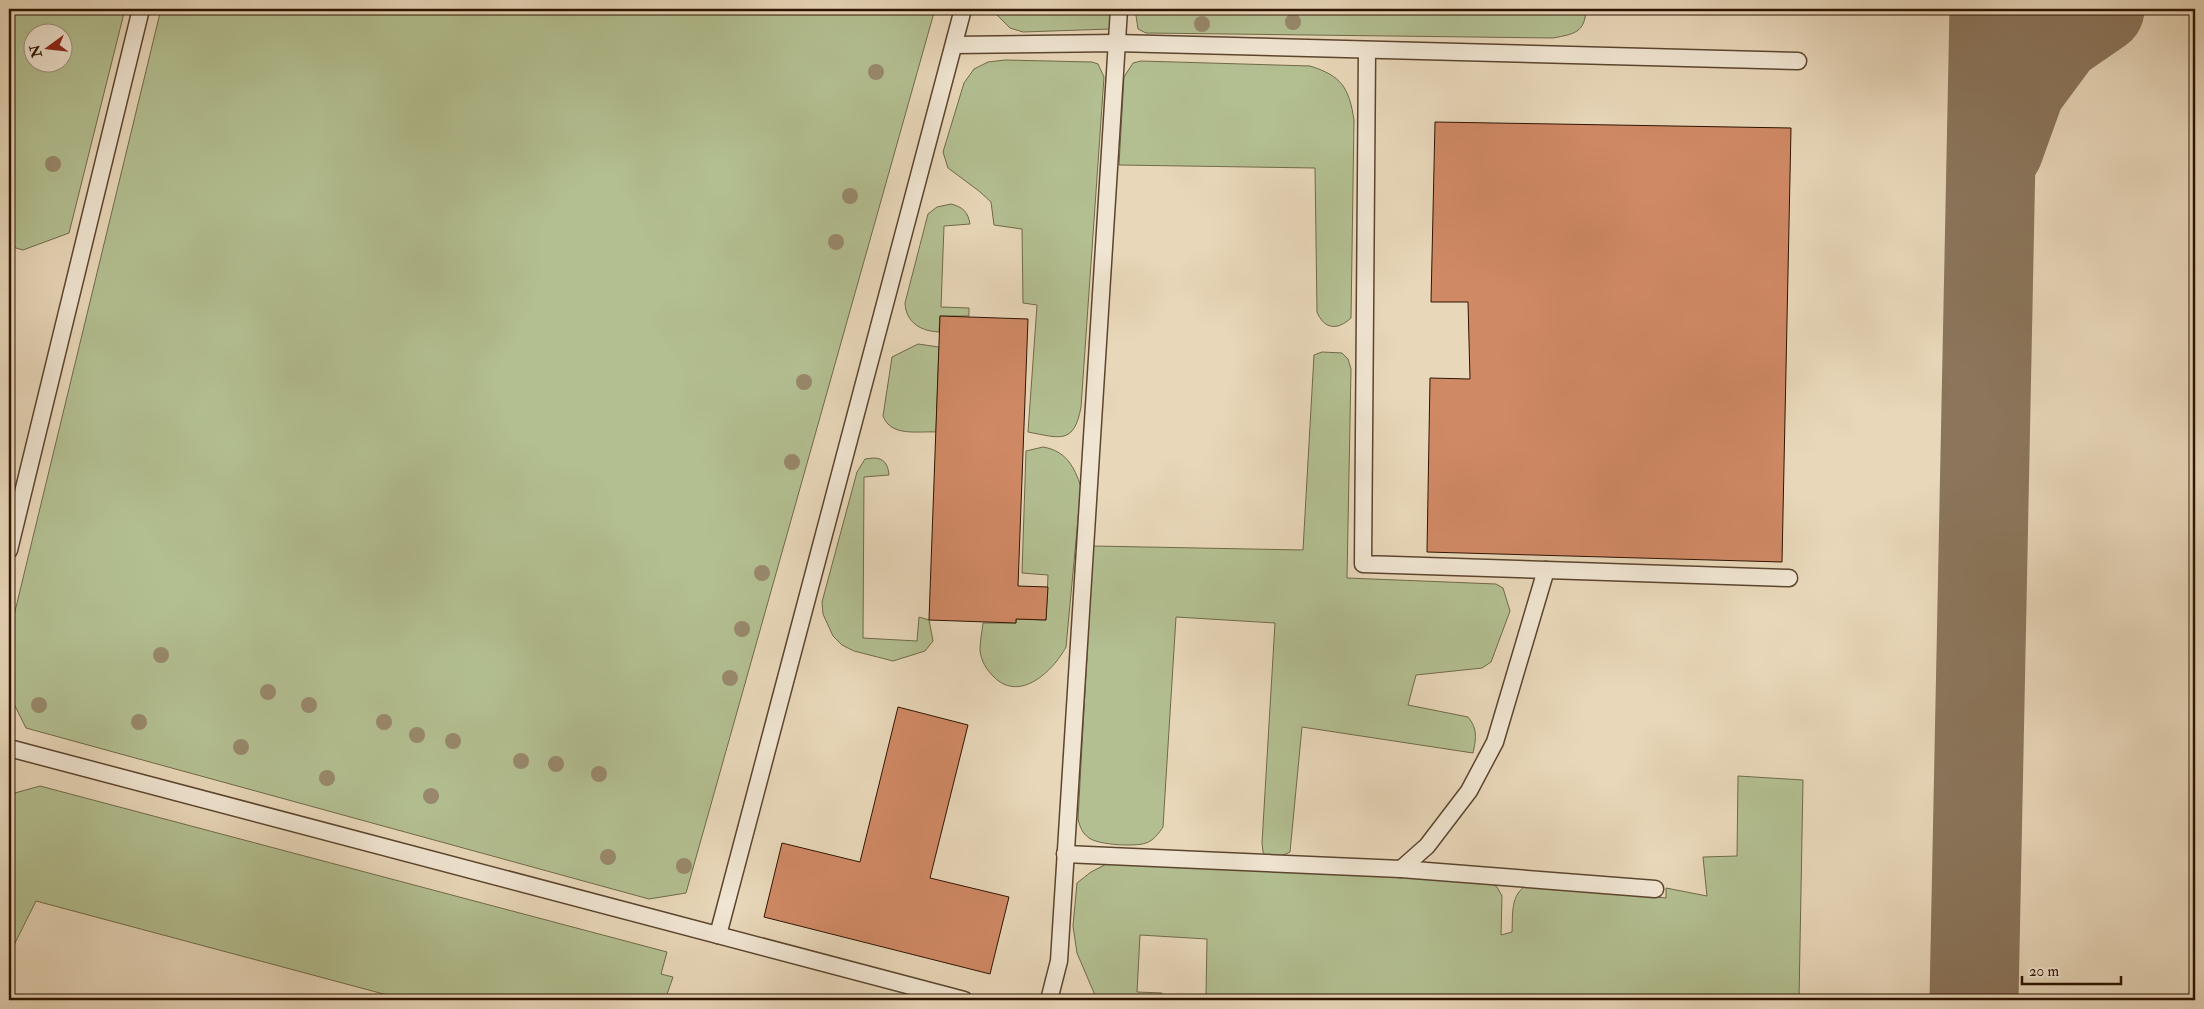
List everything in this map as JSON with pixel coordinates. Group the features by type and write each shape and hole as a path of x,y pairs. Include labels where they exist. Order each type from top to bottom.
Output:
{"lane":[{"path":"9,550 141,9"},
{"path":"718,935 963,9"},
{"path":"1050,1000 1059,961 1119,9"},
{"path":"954,45 1116,43 1798,61"},
{"path":"1366,50 1363,564 1789,578"},
{"path":"1401,869 1427,846 1469,791 1495,742 1546,570"},
{"path":"9,748 964,1000"},
{"path":"1065,854 1401,869 1655,889"}],"green space":[{"path":"15,9 125,9 69,233 23,250 9,246 9,34"},
{"path":"161,9 935,9 686,893 649,899 26,728 9,694 9,636"},
{"path":"991,9 1111,9 1110,29 1023,32 1010,28"},
{"path":"1135,9 1586,9 1581,28 1567,35 1553,38 1146,33 1138,29"},
{"path":"1005,60 1092,62 1098,64 1104,77 1081,407 1074,428 1064,436 1057,437 1028,432 1037,305 1023,303 1022,229 994,225 991,202 948,168 943,152 964,83 974,69 988,62"},
{"path":"1141,61 1310,66 1330,74 1342,85 1350,99 1354,120 1351,318 1341,325 1331,326 1323,322 1317,312 1315,168 1119,165 1124,77 1133,63"},
{"path":"951,204 964,211 968,216 970,224 944,226 941,307 969,308 969,316 940,316 939,332 926,330 911,321 905,303 928,214 937,207"},
{"path":"918,344 939,347 936,432 905,432 898,430 887,423 883,416 892,357"},
{"path":"1322,352 1342,353 1348,359 1351,369 1347,578 1496,584 1503,588 1510,611 1491,662 1482,668 1416,675 1408,705 1468,717 1475,734 1473,753 1302,727 1290,852 1279,857 1266,857 1263,852 1262,843 1275,623 1176,617 1163,827 1151,840 1141,844 1117,845 1089,838 1083,832 1078,819 1093,546 1303,550 1314,355"},
{"path":"1043,447 1058,452 1068,461 1081,487 1066,647 1053,665 1035,681 1014,687 1004,684 986,668 980,650 983,623 1016,623 1016,619 1046,620 1048,575 1022,573 1026,451"},
{"path":"873,458 885,462 889,475 864,477 863,638 917,641 919,617 929,620 933,641 925,651 893,661 854,651 842,645 833,636 823,614 822,602 857,472 865,459"},
{"path":"1738,776 1803,780 1799,1000 1187,1000 1187,995 1206,995 1207,939 1140,935 1137,992 1162,993 1162,1000 1097,1000 1077,953 1073,926 1077,883 1091,872 1114,860 1484,879 1497,887 1502,896 1501,935 1512,932 1515,900 1527,885 1666,898 1666,888 1707,896 1703,857 1737,856"},
{"path":"40,786 667,952 661,974 673,977 665,1000 406,1000 36,901 9,955 9,797 15,793"}],"building":[{"path":"1435,122 1791,128 1782,562 1427,552 1430,378 1470,379 1468,302 1431,302"},
{"path":"940,316 1028,319 1018,586 1048,587 1046,620 1016,619 1016,623 929,620"},
{"path":"898,707 968,725 930,878 1009,897 990,974 764,917 782,843 860,862"}],"taxiway":[{"path":"1974,1000 1994,9"},
{"path":"1999,149 2021,88 2058,38 2100,9"}]}
